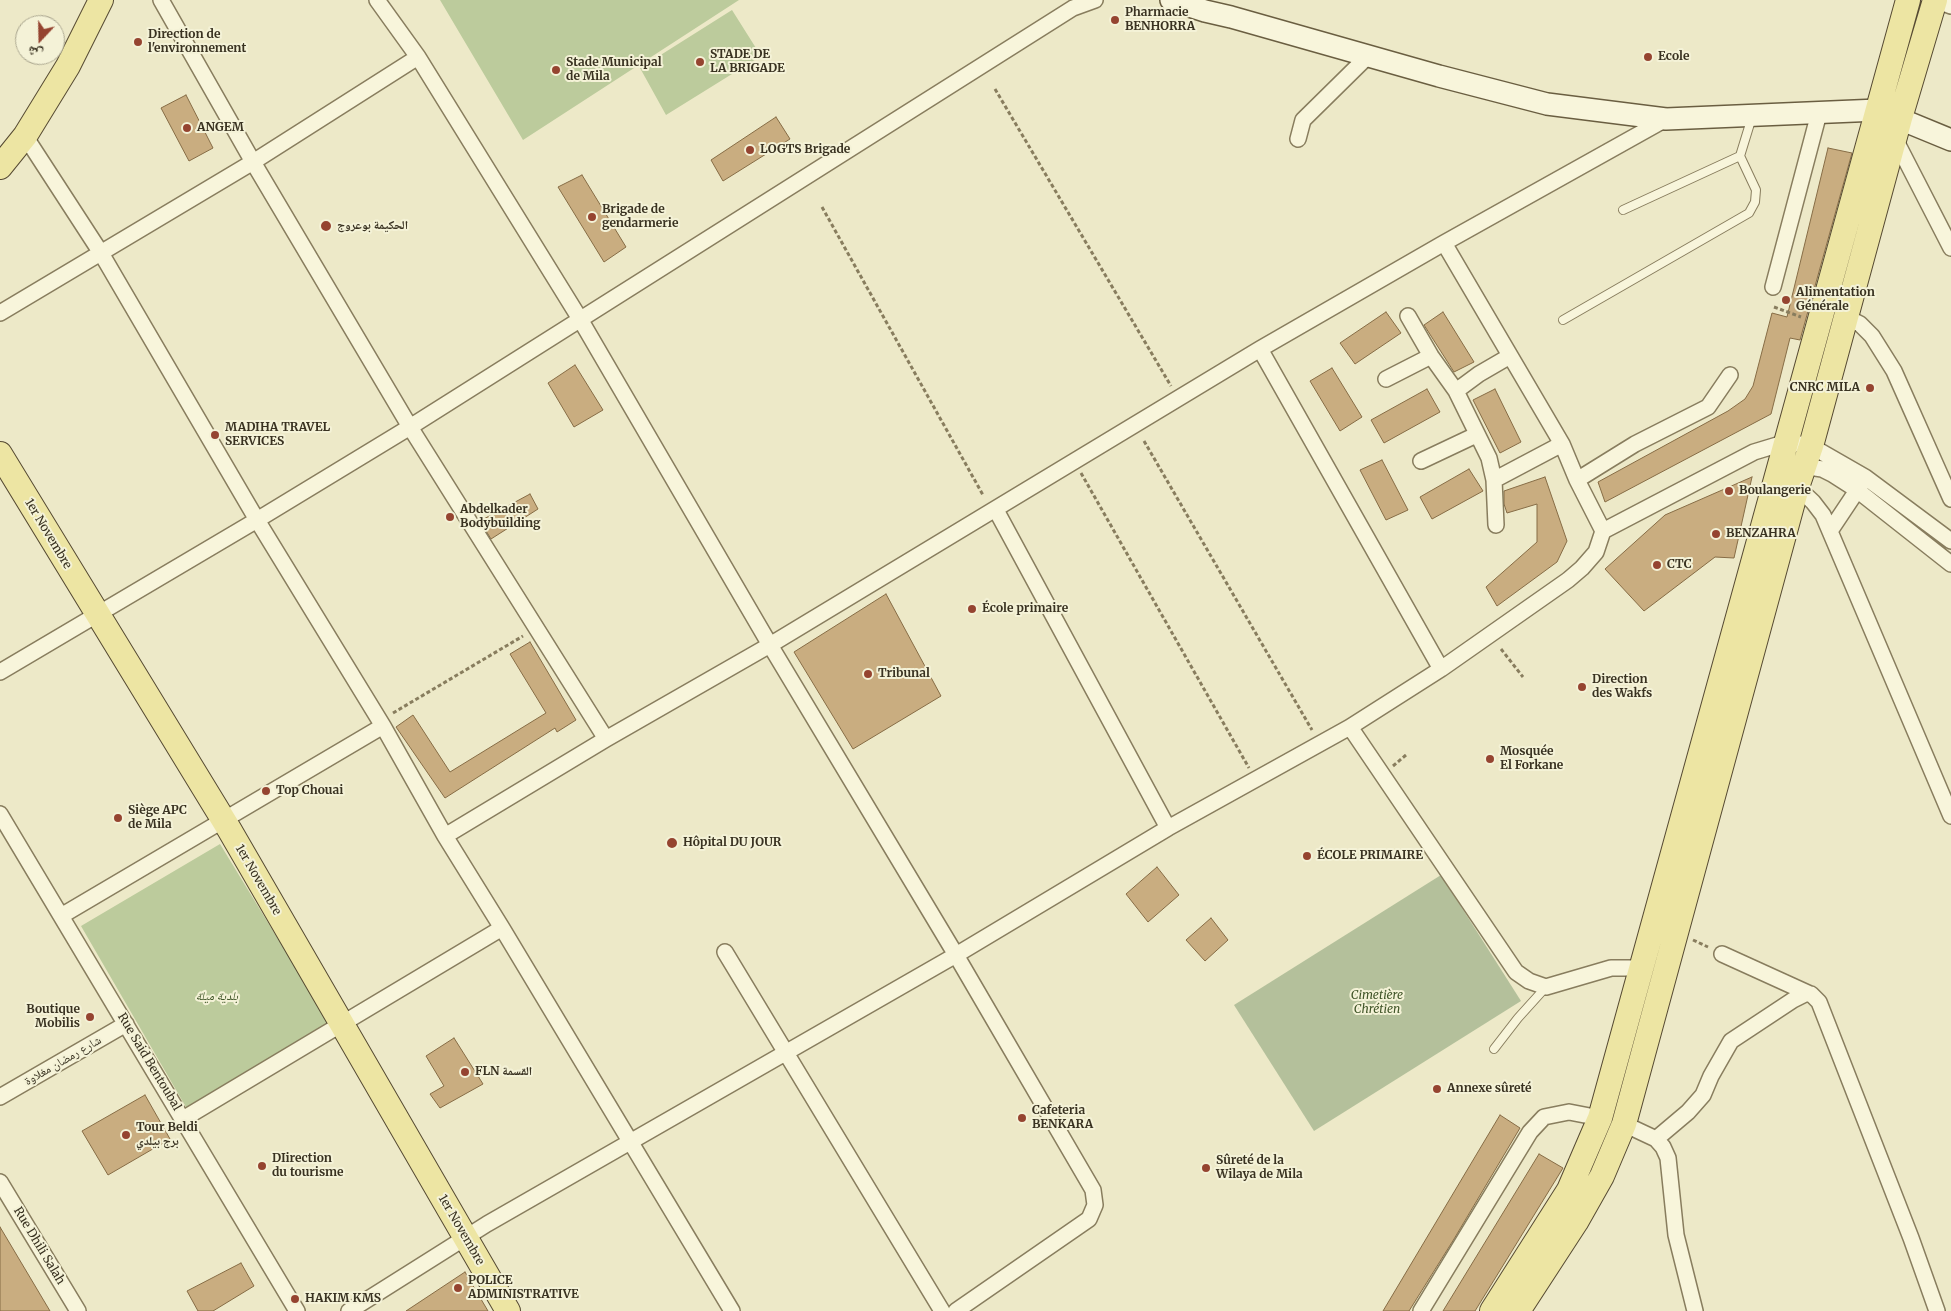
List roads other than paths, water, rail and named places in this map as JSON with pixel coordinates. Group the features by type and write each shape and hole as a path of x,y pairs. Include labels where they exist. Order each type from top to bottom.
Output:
{"main road":[{"path":"0,167 25,136 68,66 101,0"},
{"path":"1171,0 1205,12 1231,16 1368,56 1547,104 1666,119 1878,110 1897,128 1951,140"},
{"path":"1204,0 1231,16"},
{"path":"1492,1311 1569,1190 1600,1118 1908,0"},
{"path":"1518,1311 1576,1222 1602,1176 1624,1124 1897,128 1935,0"},
{"name":"1er Novembre","path":"0,454 223,820 508,1311"}],"street":[{"path":"161,0 410,427 606,739"},
{"path":"377,0 418,56 580,319 770,645 956,955 1093,1190 1095,1200 1089,1219 956,1311"},
{"path":"0,672 410,427 1073,4 1095,0"},
{"path":"1935,0 1951,6"},
{"path":"0,313 254,162 418,56"},
{"path":"1298,139 1303,120 1368,56"},
{"path":"1773,287 1819,113"},
{"path":"445,836 606,739 770,645 996,510 1260,349 1444,243 1666,119"},
{"path":"1897,128 1951,248"},
{"path":"25,136 101,253 257,520 381,723 445,836 732,1311"},
{"path":"1444,243 1562,444 1577,480 1603,531"},
{"path":"1408,316 1456,391 1489,458 1494,480 1496,525"},
{"path":"1846,316 1860,324 1872,336 1894,371 1951,499"},
{"path":"1260,349 1441,669"},
{"path":"1386,379 1432,356"},
{"path":"1456,391 1479,374 1510,356"},
{"path":"1577,480 1635,444 1708,407 1730,375"},
{"path":"1421,461 1476,435"},
{"path":"1494,480 1562,444"},
{"path":"1754,452 1784,452 1804,467 1822,469 1832,474 1857,490 1951,564"},
{"path":"349,1311 466,1237 956,955 1168,828 1350,727 1441,669 1568,580 1596,552 1603,531 1754,452 1784,452 1804,467 1865,477 1951,541"},
{"path":"1804,467 1813,502 1823,515 1951,816"},
{"path":"1830,531 1865,477"},
{"path":"996,510 1168,828"},
{"path":"61,916 381,723"},
{"path":"1350,727 1516,972 1529,981 1546,987 1611,968 1642,968"},
{"name":"Rue Said Bentoubal","path":"0,814 297,1311"},
{"path":"183,1119 502,928"},
{"path":"725,952 942,1311"},
{"path":"1722,954 1810,994 1819,1002 1911,1238 1937,1311"},
{"path":"1656,1139 1688,1112 1703,1095 1711,1076 1731,1041 1772,1012 1800,996 1810,994"},
{"name":"شارع رمضان مغلاوة","path":"0,1097 126,1024"},
{"path":"1421,1311 1530,1132 1544,1118 1569,1112 1600,1118"},
{"path":"1624,1124 1656,1139 1663,1147 1668,1158 1676,1235 1695,1311"},
{"name":"Rue Dhili Salah","path":"0,1182 78,1311"}],"lane":[{"path":"1563,320 1749,213 1755,202 1756,190 1740,156 1752,115"},
{"path":"1623,210 1740,156"},
{"path":"1494,1049 1546,987"}],"place":[{"name":"Pharmacie BENHORRA","path":"1115,20"},
{"name":"Direction de l'environnement","path":"138,42"},
{"name":"Ecole","path":"1648,57"},
{"name":"STADE DE LA BRIGADE","path":"700,62"},
{"name":"Stade Municipal de Mila","path":"556,70"},
{"name":"ANGEM","path":"187,128"},
{"name":"LOGTS Brigade","path":"750,150"},
{"name":"Brigade de gendarmerie","path":"592,217"},
{"name":"الحكيمة بوعروج","path":"326,226"},
{"name":"Alimentation Générale","path":"1786,300"},
{"name":"CNRC MILA","path":"1870,388"},
{"name":"MADIHA TRAVEL SERVICES","path":"215,435"},
{"name":"Boulangerie","path":"1729,491"},
{"name":"Abdelkader Bodybuilding","path":"450,517"},
{"name":"BENZAHRA","path":"1716,534"},
{"name":"CTC","path":"1657,565"},
{"name":"École primaire","path":"972,609"},
{"name":"Tribunal","path":"868,674"},
{"name":"Direction des Wakfs","path":"1582,687"},
{"name":"Mosquée El Forkane","path":"1490,759"},
{"name":"Top Chouai","path":"266,791"},
{"name":"Siège APC de Mila","path":"118,818"},
{"name":"Hôpital DU JOUR","path":"672,843"},
{"name":"ÉCOLE PRIMAIRE","path":"1307,856"},
{"name":"Boutique Mobilis","path":"90,1017"},
{"name":"FLN القسمة","path":"465,1072"},
{"name":"Annexe sûreté","path":"1437,1089"},
{"name":"Cafeteria BENKARA","path":"1022,1118"},
{"name":"Tour Beldi برج بيلدي","path":"126,1135"},
{"name":"DIirection du tourisme","path":"262,1166"},
{"name":"Sûreté de la Wilaya de Mila","path":"1206,1168"},
{"name":"POLICE ADMINISTRATIVE","path":"458,1288"},
{"name":"HAKIM KMS","path":"295,1299"}],"park label":[{"name":"بلدية ميلة","path":"217,997"},
{"name":"Cimetière Chrétien","path":"1377,1003"}]}
